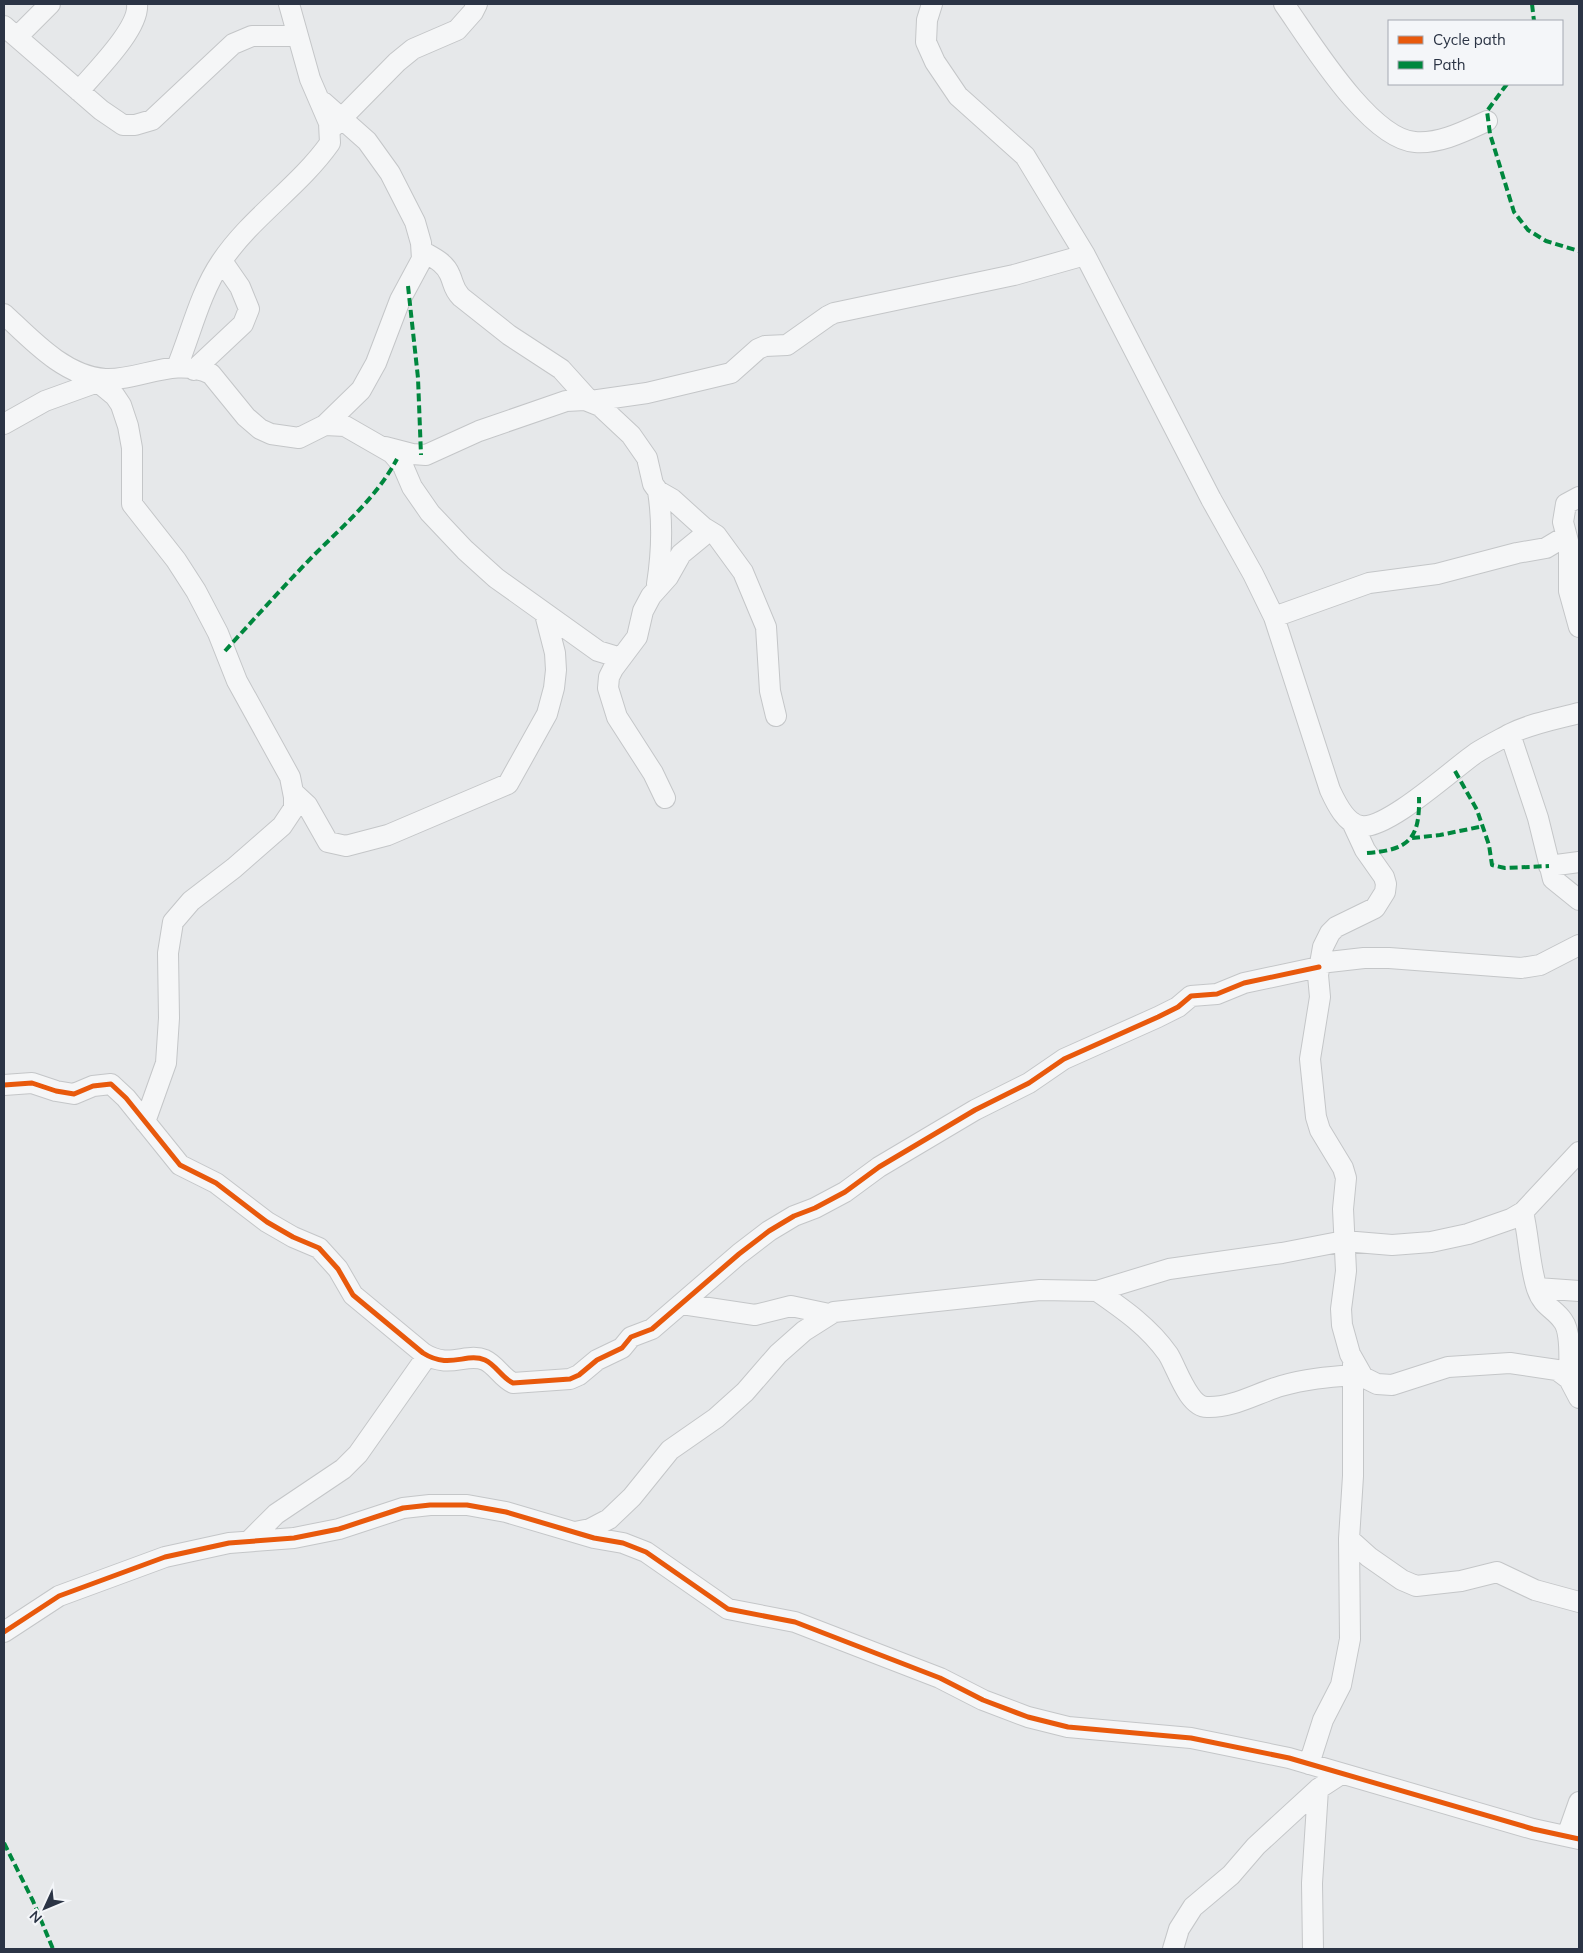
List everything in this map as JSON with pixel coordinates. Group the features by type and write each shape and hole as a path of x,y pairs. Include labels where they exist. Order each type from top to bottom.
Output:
{"street":[{"path":"50,4 10,31 100,110 123,125 135,125 152,120 233,44 252,36 268,34 297,36"},
{"path":"79,91 130,28 138,12 137,4"},
{"path":"4,424 45,401 102,380 185,368 211,374 246,417 260,429 271,434 299,438 326,425 355,397 368,377 400,300 422,259 422,251 416,222 390,173 366,141 336,124 319,98 310,79 290,4"},
{"path":"185,368 209,280 239,238 326,149 330,144 336,124 413,49 457,30 473,12 477,4"},
{"path":"932,4 927,20 926,42 935,62 958,96 1025,156 1085,255 1274,617 1330,790 1339,808 1352,822 1365,850 1384,877 1386,884 1385,892 1375,908 1336,927 1322,947 1320,997 1310,1059 1316,1116 1320,1130 1343,1168 1346,1178 1344,1241 1346,1271 1341,1309 1342,1325 1353,1368 1353,1476 1349,1539 1350,1639 1340,1685 1323,1720 1309,1764"},
{"path":"1284,4 1333,75 1371,117 1400,139 1414,142 1444,139 1487,121"},
{"path":"422,251 444,265 449,273 454,290 461,297 509,335 561,369 590,401 612,416 631,435 647,458 653,484 658,492 662,520 661,559 656,590"},
{"path":"383,447 412,454 426,455 479,431 566,400 590,401 647,393 731,373 758,349 765,346 787,345 828,316 834,314 1014,275 1085,255"},
{"path":"185,368 243,324 249,309 240,287 222,261"},
{"path":"7,324 74,370 102,380 121,405 128,426 132,448 132,504 176,560 196,591 218,633 237,681 290,777 293,792 294,808 282,826 234,868 191,901 173,922 168,952 169,1018 166,1063 145,1122"},
{"path":"326,425 346,426 383,447 403,466 417,495 441,525 496,578 598,651 621,658"},
{"path":"658,492 672,499 723,542 743,572 766,627 770,691 776,716"},
{"path":"1579,497 1566,504 1563,522 1572,568 1569,591 1579,627"},
{"path":"665,798 653,773 623,730 612,705 608,688 609,678 639,633 646,604 668,578 680,554 709,531"},
{"path":"1274,617 1369,583 1386,579 1437,574 1517,553 1546,548 1566,536"},
{"path":"1546,548 1572,568"},
{"path":"293,792 307,805 328,842 346,846 388,835 465,801 502,788 512,779 550,704 556,661 545,614"},
{"path":"1352,822 1364,827 1382,820 1407,806 1446,778 1476,753 1510,734 1537,723 1579,714"},
{"path":"1510,734 1538,818 1553,879 1579,900"},
{"path":"1549,866 1579,862"},
{"path":"4,1085 32,1084 74,1094 94,1086 111,1084 180,1165 216,1183 267,1222 293,1237 318,1248 338,1269 353,1295 427,1356 446,1362 479,1358 485,1360 513,1383 570,1379 579,1375 604,1356 622,1348 631,1337 652,1329 768,1231 794,1216 815,1208 845,1192 879,1167 975,1110 1029,1083 1064,1059 1158,1018 1178,1007 1191,996 1218,994 1244,983 1320,965 1381,958 1521,968 1547,962 1579,946"},
{"path":"682,1304 755,1315 791,1306 829,1314 1040,1290 1096,1291 1169,1269 1282,1253 1344,1241 1392,1245 1431,1242 1468,1234 1511,1219 1523,1212 1579,1152"},
{"path":"1523,1212 1537,1288 1545,1305 1564,1322 1566,1328 1569,1347 1569,1379"},
{"path":"1537,1288 1579,1291"},
{"path":"1096,1291 1140,1322 1153,1336 1168,1354 1192,1398 1201,1406 1213,1407 1238,1402 1280,1386 1353,1368"},
{"path":"575,1532 590,1529 609,1520 632,1497 670,1450 716,1418 745,1392 778,1354 804,1331 829,1314"},
{"path":"248,1541 276,1514 343,1469 358,1454 427,1356"},
{"path":"1353,1368 1363,1377 1378,1384 1392,1385 1448,1367 1510,1363 1556,1370 1569,1379 1579,1398"},
{"path":"4,1632 59,1596 165,1557 229,1543 294,1538 339,1529 403,1508 445,1504 506,1512 575,1532 623,1543 646,1552 728,1609 795,1622 940,1678 983,1700 1028,1717 1068,1727 1191,1738 1309,1764 1533,1829 1573,1838 1579,1802"},
{"path":"1349,1539 1369,1557 1402,1580 1416,1586 1461,1581 1497,1572 1535,1590 1579,1602"},
{"path":"1173,1949 1183,1921 1194,1907 1219,1886 1256,1846 1318,1789 1341,1774"},
{"path":"1313,1949 1312,1883 1318,1789"}],"marked path":[{"path":"1532,4 1534,20"},
{"path":"1506,85 1487,111 1490,134 1514,212 1528,230 1546,241 1579,251"},
{"path":"408,286 418,378 421,455"},
{"path":"225,651 369,499 397,459"},
{"path":"1455,771 1477,810 1489,845 1492,865 1505,868 1549,866"},
{"path":"1367,853 1393,849 1409,840 1417,823 1419,797"},
{"path":"1412,838 1440,835 1484,826"},
{"path":"4,1843 33,1901 53,1949"}],"cycle path":[{"path":"4,1085 32,1083 56,1091 74,1094 93,1086 111,1084 126,1098 180,1165 216,1183 267,1222 293,1237 319,1248 338,1269 353,1295 423,1353 433,1358 449,1361 471,1358 485,1360 513,1383 570,1379 579,1375 597,1360 622,1348 631,1337 652,1329 739,1254 769,1231 794,1216 815,1208 845,1192 879,1167 975,1110 1029,1083 1064,1059 1158,1017 1178,1007 1191,996 1217,994 1244,983 1319,967"},
{"path":"4,1632 59,1596 165,1557 229,1543 294,1538 339,1529 403,1508 430,1505 467,1505 506,1512 594,1538 623,1543 646,1552 728,1609 795,1622 940,1678 983,1700 1028,1717 1068,1727 1191,1738 1289,1758 1533,1829 1579,1839"}]}
